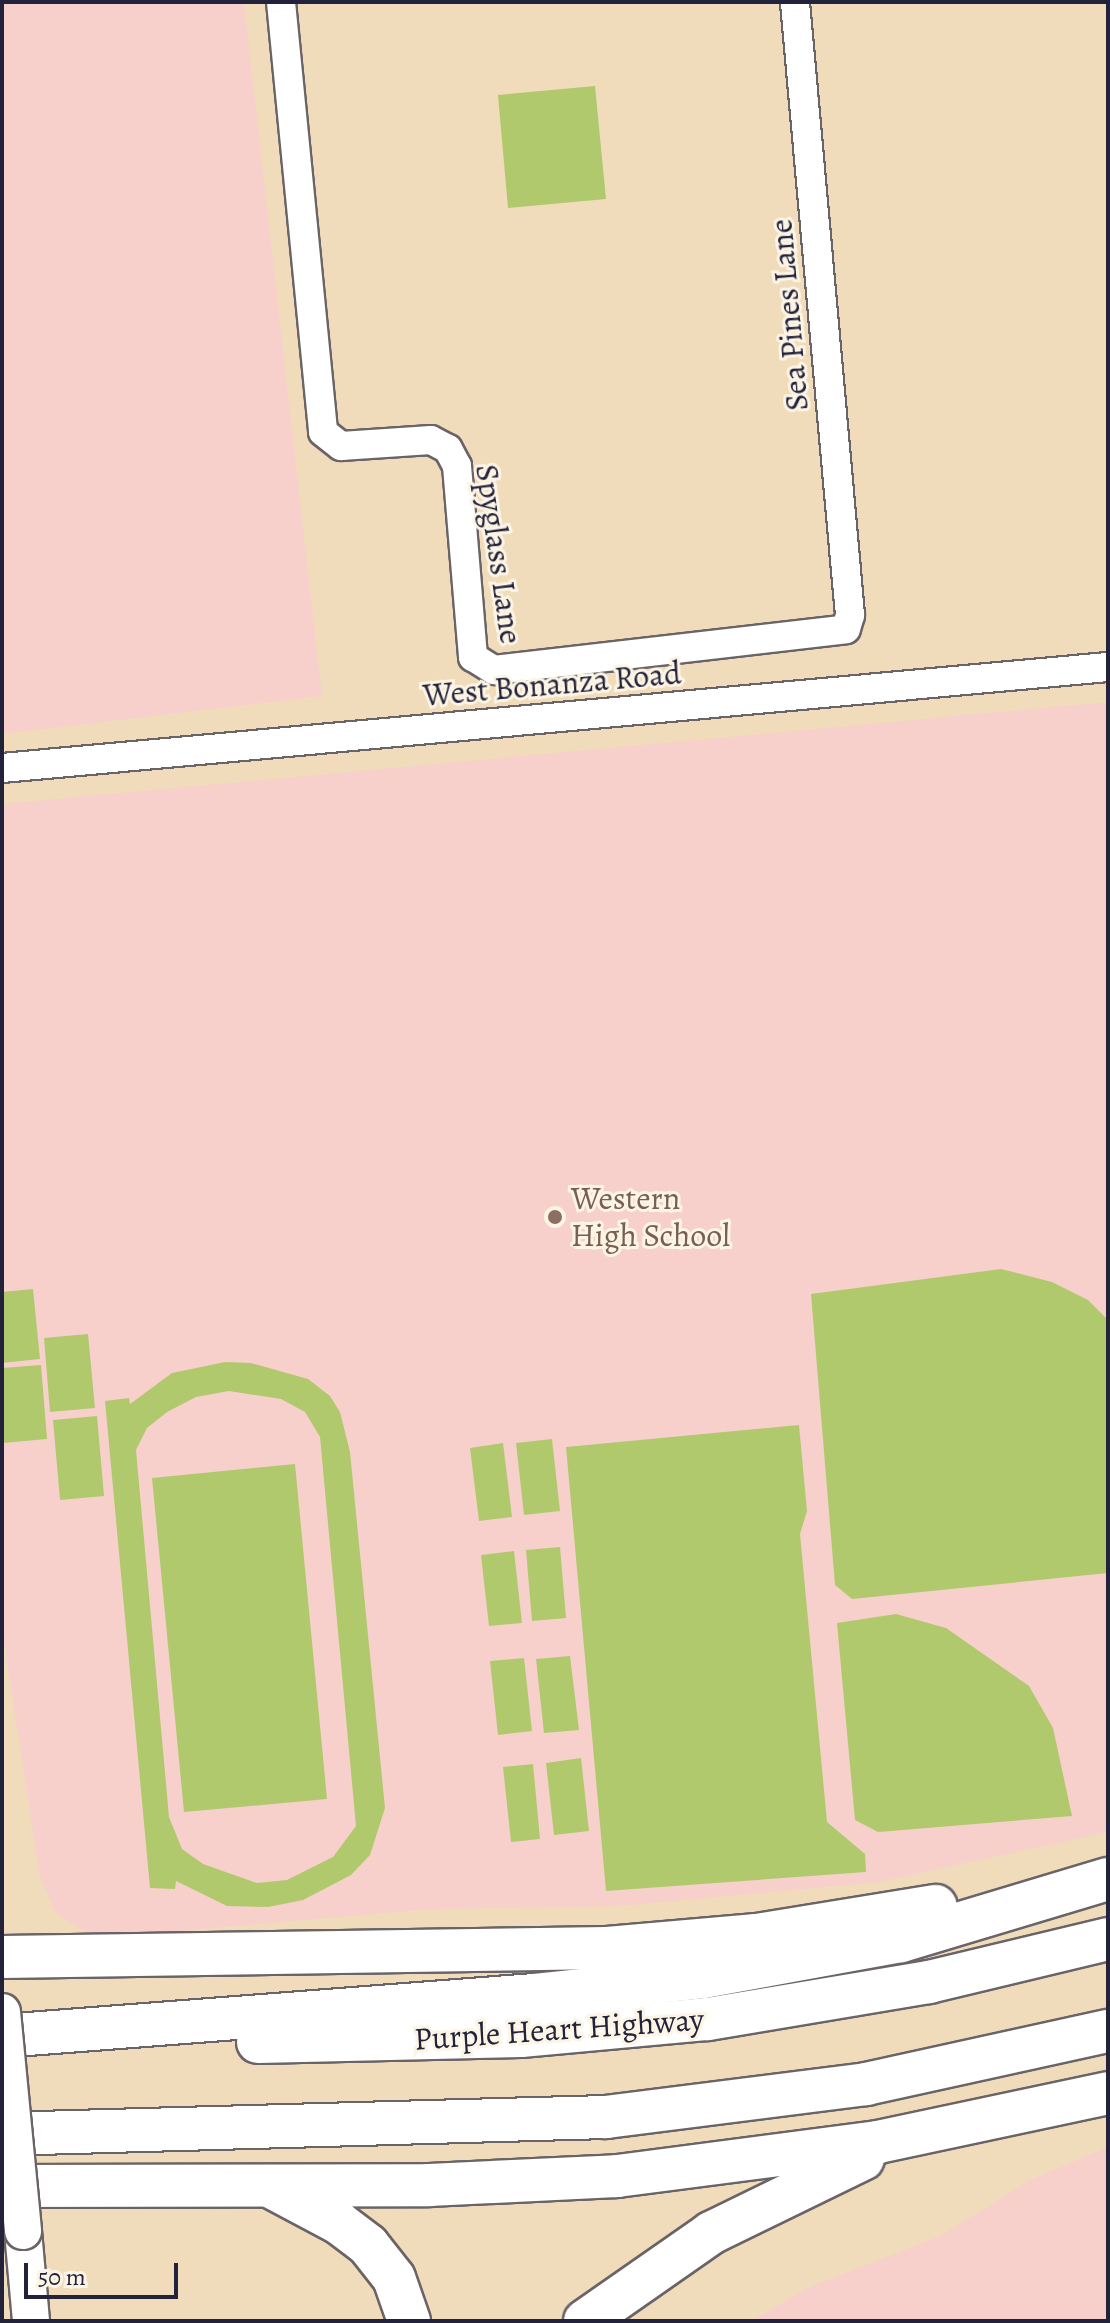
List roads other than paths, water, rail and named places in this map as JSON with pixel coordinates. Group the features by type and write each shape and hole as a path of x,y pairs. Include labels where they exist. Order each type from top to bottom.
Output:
{"highway":[{"path":"2,1957 644,1946 892,1914 1108,1865"},
{"path":"2,2036 550,1994 703,1977 913,1939 1108,1879"},
{"name":"Purple Heart Highway","path":"5,2066 671,2024 892,1990 1108,1939"},
{"path":"2,2134 420,2126 618,2116 902,2078 1108,2031"},
{"path":"2,2186 268,2185 605,2177 767,2159 915,2135 1108,2093"},
{"path":"585,2321 732,2221 915,2135"},
{"path":"268,2185 339,2223 368,2245 394,2278 409,2321"}],"main road":[{"path":"2,2012 31,2321"}],"street":[{"name":"Spyglass Lane","path":"281,2 323,432 341,446 431,440 448,449 457,466 473,657 494,670 837,633 849,621"},
{"name":"Sea Pines Lane","path":"795,2 849,621"},
{"name":"West Bonanza Road","path":"2,768 1108,667"}],"place":[{"name":"Western High School","path":"555,1217"}]}
